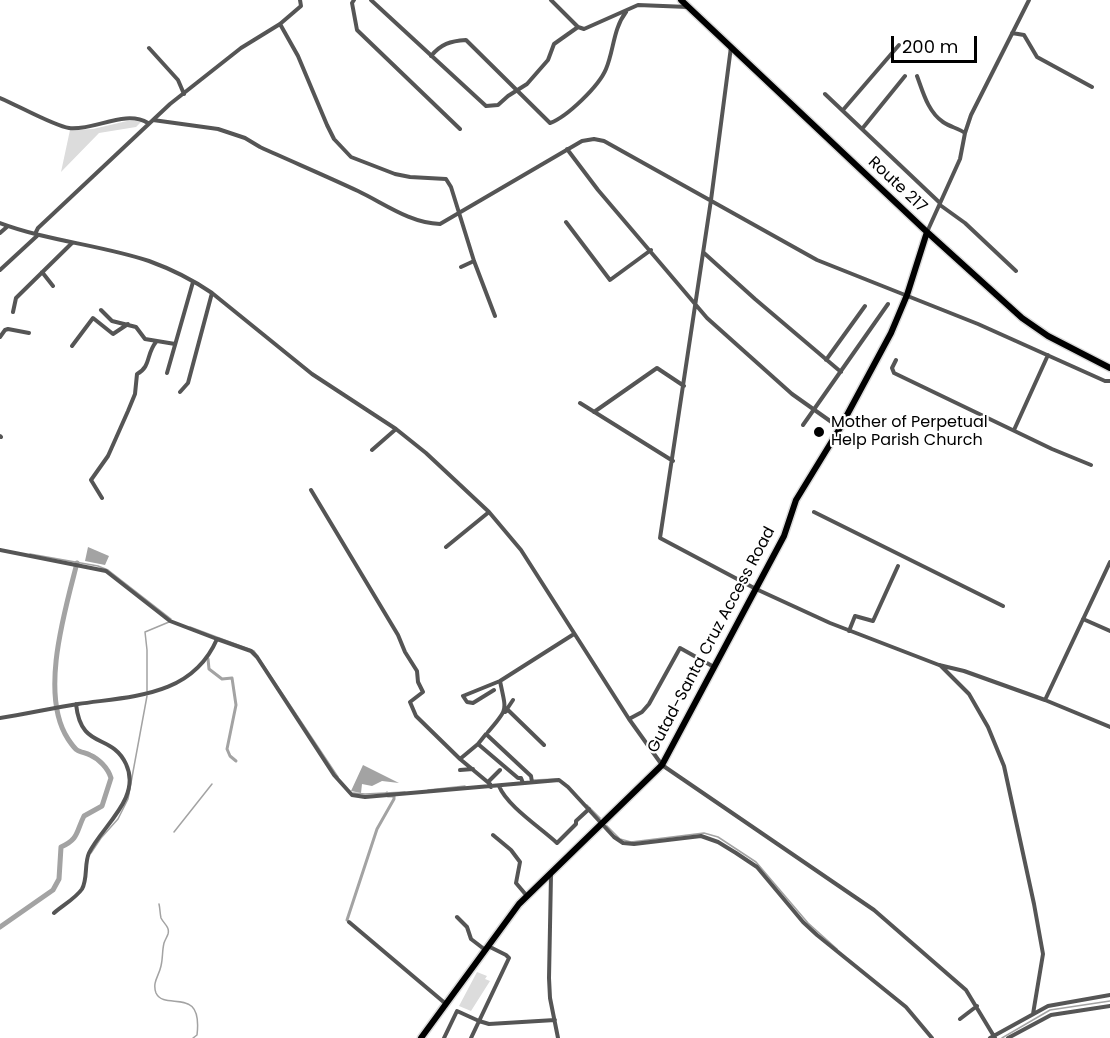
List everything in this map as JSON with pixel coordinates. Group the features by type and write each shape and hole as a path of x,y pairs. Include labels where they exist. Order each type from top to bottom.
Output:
{"main road":[{"name":"Route 217","path":"681,0 927,232 1022,318 1048,336 1110,368"},
{"name":"Gutad-Santa Cruz Access Road","path":"421,1038 515,908 662,765 784,536 796,500 840,428 891,333 907,295 927,232"}],"street":[{"path":"0,270 37,235 38,228 148,123 241,48 280,24 301,6 300,0"},
{"path":"354,0 352,3 357,30 460,129"},
{"path":"371,0 486,106 498,105 527,84 548,60 554,44 578,27"},
{"path":"551,0 578,27 584,29 621,16 638,5 688,7"},
{"path":"927,232 960,159 971,115 1029,0"},
{"path":"431,56 439,46 455,40 466,40 550,123 557,121 591,90 606,70 621,16"},
{"path":"280,24 298,56 334,139 346,151 361,162 395,174 446,179 495,316"},
{"path":"1012,33 1024,35 1037,57 1092,87"},
{"path":"843,110 899,45"},
{"path":"731,47 711,200 660,538 756,589 849,631 939,665 964,671 1045,700 1110,727"},
{"path":"149,48 177,80 184,94"},
{"path":"862,129 905,76"},
{"path":"917,76 926,101 936,116 946,124 965,133"},
{"path":"825,94 940,204 965,223 1017,271"},
{"path":"0,98 69,128 126,119 142,119 148,123"},
{"path":"155,119 218,129 245,138 410,218 440,225 582,141 594,139 604,141 817,260 907,295 1105,381 1110,381"},
{"path":"567,149 695,304 792,394 840,428"},
{"path":"566,222 610,280 651,250"},
{"path":"0,223 37,235 143,260 193,282 212,293 312,374 396,429 426,453 489,512 521,550 628,719 662,765 874,910 966,990 993,1037 1047,1006 1110,995"},
{"path":"0,233 8,226"},
{"path":"13,312 16,298 72,243"},
{"path":"703,252 841,372"},
{"path":"461,267 474,261"},
{"path":"42,272 53,286"},
{"path":"167,373 193,282"},
{"path":"180,392 188,383 212,293"},
{"path":"803,425 888,304"},
{"path":"826,360 865,306"},
{"path":"101,310 112,321 136,327 143,338 175,344"},
{"path":"72,346 93,318 113,333 129,324"},
{"path":"0,337 8,329 29,333"},
{"path":"102,498 91,480 108,456 135,394 137,374 146,367 150,350 156,342"},
{"path":"1014,430 1048,355"},
{"path":"896,360 892,368 894,373 1090,465"},
{"path":"594,412 657,368 684,386"},
{"path":"580,403 673,461"},
{"path":"372,450 396,429"},
{"path":"311,490 417,671 423,693 410,702 416,716 491,787"},
{"path":"446,547 489,512"},
{"path":"814,512 1004,606"},
{"path":"0,550 106,571 170,621 251,651 334,775 345,790 352,795 365,797 559,780 614,837 623,843 634,844 701,836 718,842 757,867 803,922 906,1007 932,1038"},
{"path":"1045,700 1110,562"},
{"path":"849,631 855,616 873,621 898,566"},
{"path":"1083,619 1110,632"},
{"path":"494,690 473,703 467,702 463,696 500,681 574,634"},
{"path":"0,718 157,692 176,685 191,675 205,661 218,639"},
{"path":"628,719 642,712 649,704 680,648 715,667"},
{"path":"939,665 969,694 988,728 1004,766 1043,954 1033,1014"},
{"path":"500,681 505,712"},
{"path":"488,732 513,700"},
{"path":"54,912 82,888 89,853 118,814 130,780 126,763 115,749 85,733 78,718 76,704"},
{"path":"505,712 508,710 544,745"},
{"path":"460,759 486,734 531,776 532,782"},
{"path":"478,744 505,768 521,778 523,783"},
{"path":"460,770 474,769"},
{"path":"488,782 500,770"},
{"path":"499,786 511,802 557,843 589,809"},
{"path":"493,835 511,850 520,862 516,883 527,896"},
{"path":"550,874 549,946 551,962 549,978 558,1038"},
{"path":"457,917 467,927 470,938 509,958 471,1038"},
{"path":"349,922 446,1004"},
{"path":"960,1019 977,1006"},
{"path":"1008,1038 1051,1015 1110,1006"},
{"path":"444,1038 457,1011 479,1021 507,1023 555,1020"}],"shaded area":[{"path":"127,121 142,121 136,127 99,133 61,172 70,130 93,129"},
{"path":"88,547 109,556 105,565 85,561"},
{"path":"363,765 399,783 382,781 372,786 362,784 361,793 351,791"},
{"path":"477,972 487,976 485,979 490,981 471,1011 459,1006"}],"waterway":[{"path":"30,554 98,566 108,570 171,619"},
{"path":"0,927 53,890 59,879 61,847 74,838 84,816 102,806 111,778 100,761 77,750 68,739 60,721 55,700 57,652 77,563"},
{"path":"147,691 145,632 169,622"},
{"path":"190,627 254,651 338,777"},
{"path":"208,659 209,669 222,679 232,678 236,705 227,749 236,761"},
{"path":"91,853 118,819 128,799 147,696"},
{"path":"533,780 557,779"},
{"path":"174,832 212,784"},
{"path":"428,790 465,786"},
{"path":"353,793 405,792"},
{"path":"347,920 377,829 394,799 394,796 388,796 387,793"},
{"path":"587,805 601,819"},
{"path":"604,823 620,839 631,842 704,833 718,837 756,862 808,923 837,949"},
{"path":"159,904 161,918 167,927 168,935 155,982 156,993 161,998 189,1004 194,1010 197,1019 197,1035 193,1038"},
{"path":"1002,1038 1050,1010 1110,1001"}],"place":[{"name":"Mother of Perpetual Help Parish Church","path":"819,432"}]}
